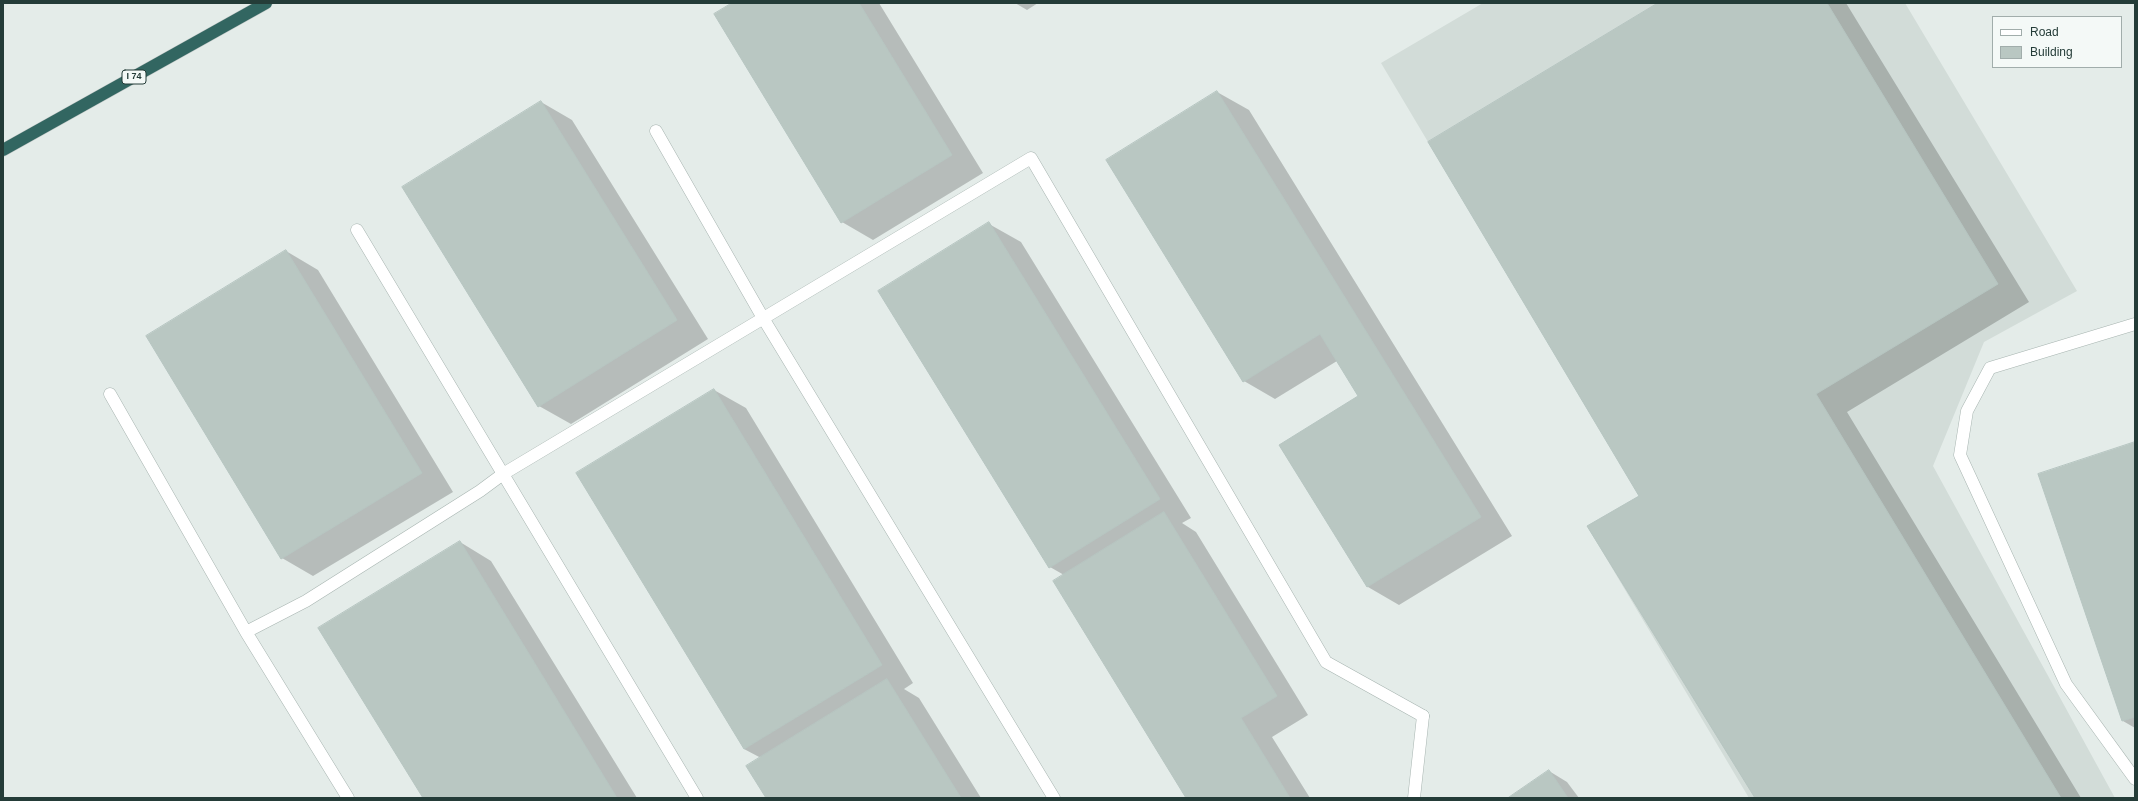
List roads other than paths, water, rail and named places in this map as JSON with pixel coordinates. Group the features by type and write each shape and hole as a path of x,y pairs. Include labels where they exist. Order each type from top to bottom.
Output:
{"highway":[{"name":"I 74","path":"3,150 266,3"}],"street":[{"path":"656,131 763,318 1054,798"},
{"path":"246,632 306,601 480,491 503,474 1031,158 1326,662 1424,716 1414,798"},
{"path":"357,230 697,798"},
{"path":"2135,324 1990,368 1967,411 1960,455 2066,684 2135,779"},
{"path":"110,394 246,632 348,798"}]}
